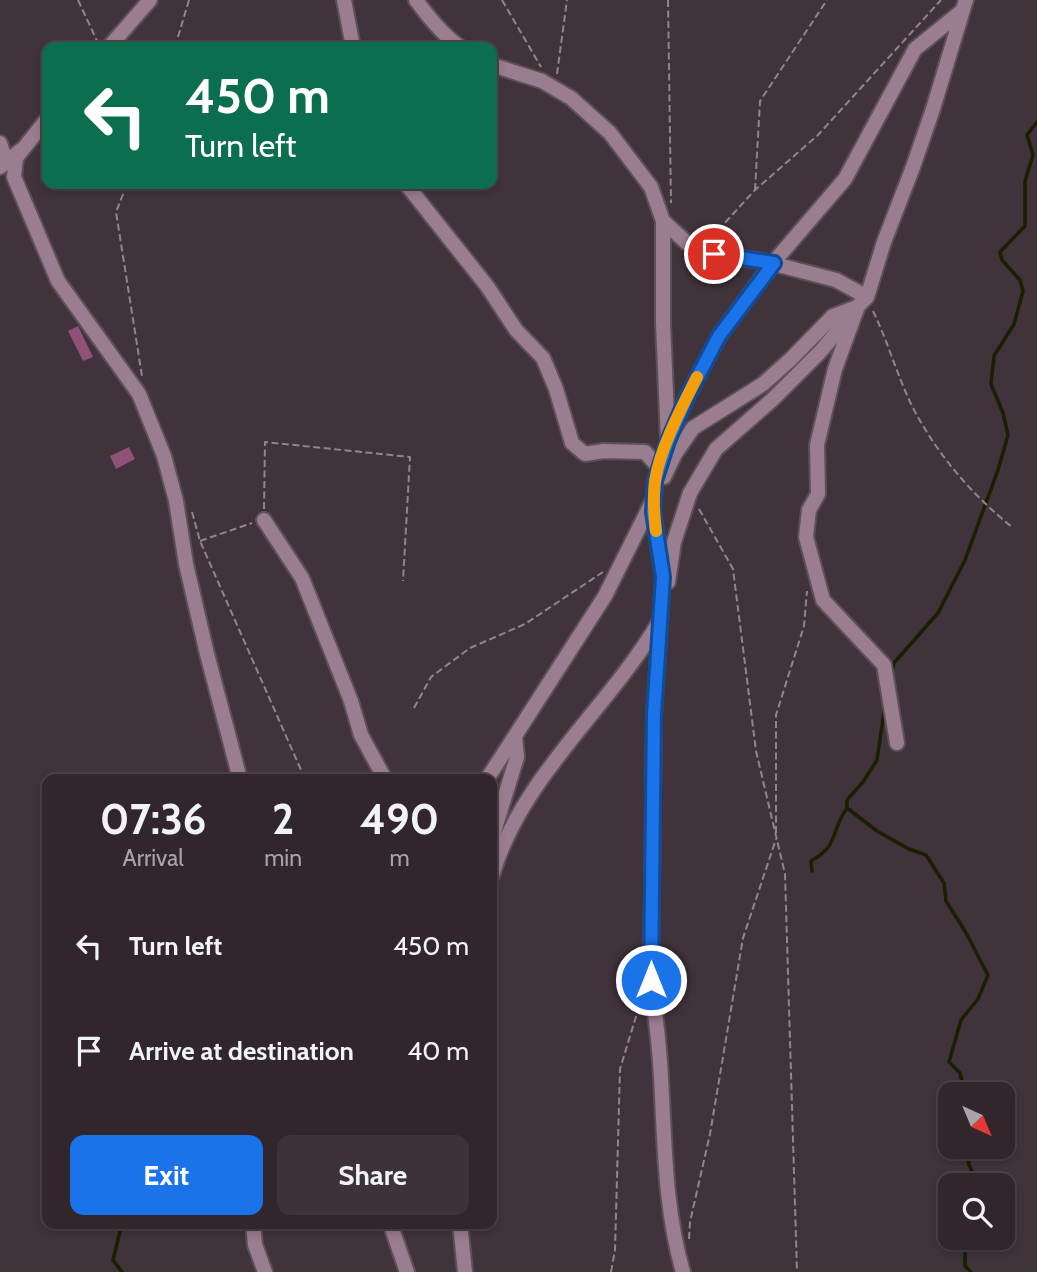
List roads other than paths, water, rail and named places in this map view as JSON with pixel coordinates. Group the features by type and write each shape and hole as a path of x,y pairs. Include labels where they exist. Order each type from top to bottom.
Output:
{"street":[{"path":"113,42 150,0"},
{"path":"344,0 352,42"},
{"path":"416,0 452,42"},
{"path":"682,1272 668,1203 659,1042 652,995 654,715 663,577 653,512 655,481 687,397 719,336 774,263 845,179 915,49 964,5"},
{"path":"897,743 884,665 823,600 806,537 809,509 818,494 817,445 835,369 933,109 964,5"},
{"path":"497,67 542,81 570,98 610,133 651,187 663,221 663,323 668,441"},
{"path":"42,126 16,158 14,177 58,281 139,394 164,456 176,500 186,564 204,642 239,774"},
{"path":"0,143 2,160 28,144"},
{"path":"410,189 487,286 516,330 543,358 556,388 572,443 585,454 603,451 645,452 659,468"},
{"path":"663,221 687,243 701,249 714,254 774,263 836,280 862,302"},
{"path":"497,863 510,830 528,800 574,735 612,691 642,650 661,618 674,542 690,493 716,449 773,399 819,353 862,302"},
{"path":"489,774 605,596 675,454 693,428 763,384 833,316 862,302"},
{"path":"264,520 302,578 351,701 360,735 382,774"},
{"path":"497,822 517,758 515,736"},
{"path":"254,1229 255,1245 265,1272"},
{"path":"392,1229 407,1272"},
{"path":"461,1229 465,1272"}],"waterway":[{"path":"891,674 894,663 938,613 965,560 1008,435 1003,413 991,384 994,356 1014,324 1023,291 1020,280 1002,260 1000,252 1025,226 1025,181 1033,155 1027,135 1037,122"},
{"path":"885,705 877,760 847,800 847,808 877,831 926,855 944,883 946,901 988,975 978,999 961,1020 949,1062 960,1073 961,1082"},
{"path":"812,871 811,861 831,843 847,808"},
{"path":"968,1159 973,1173"},
{"path":"121,1229 113,1260 122,1272"},
{"path":"966,1250 965,1266 971,1272"}]}
